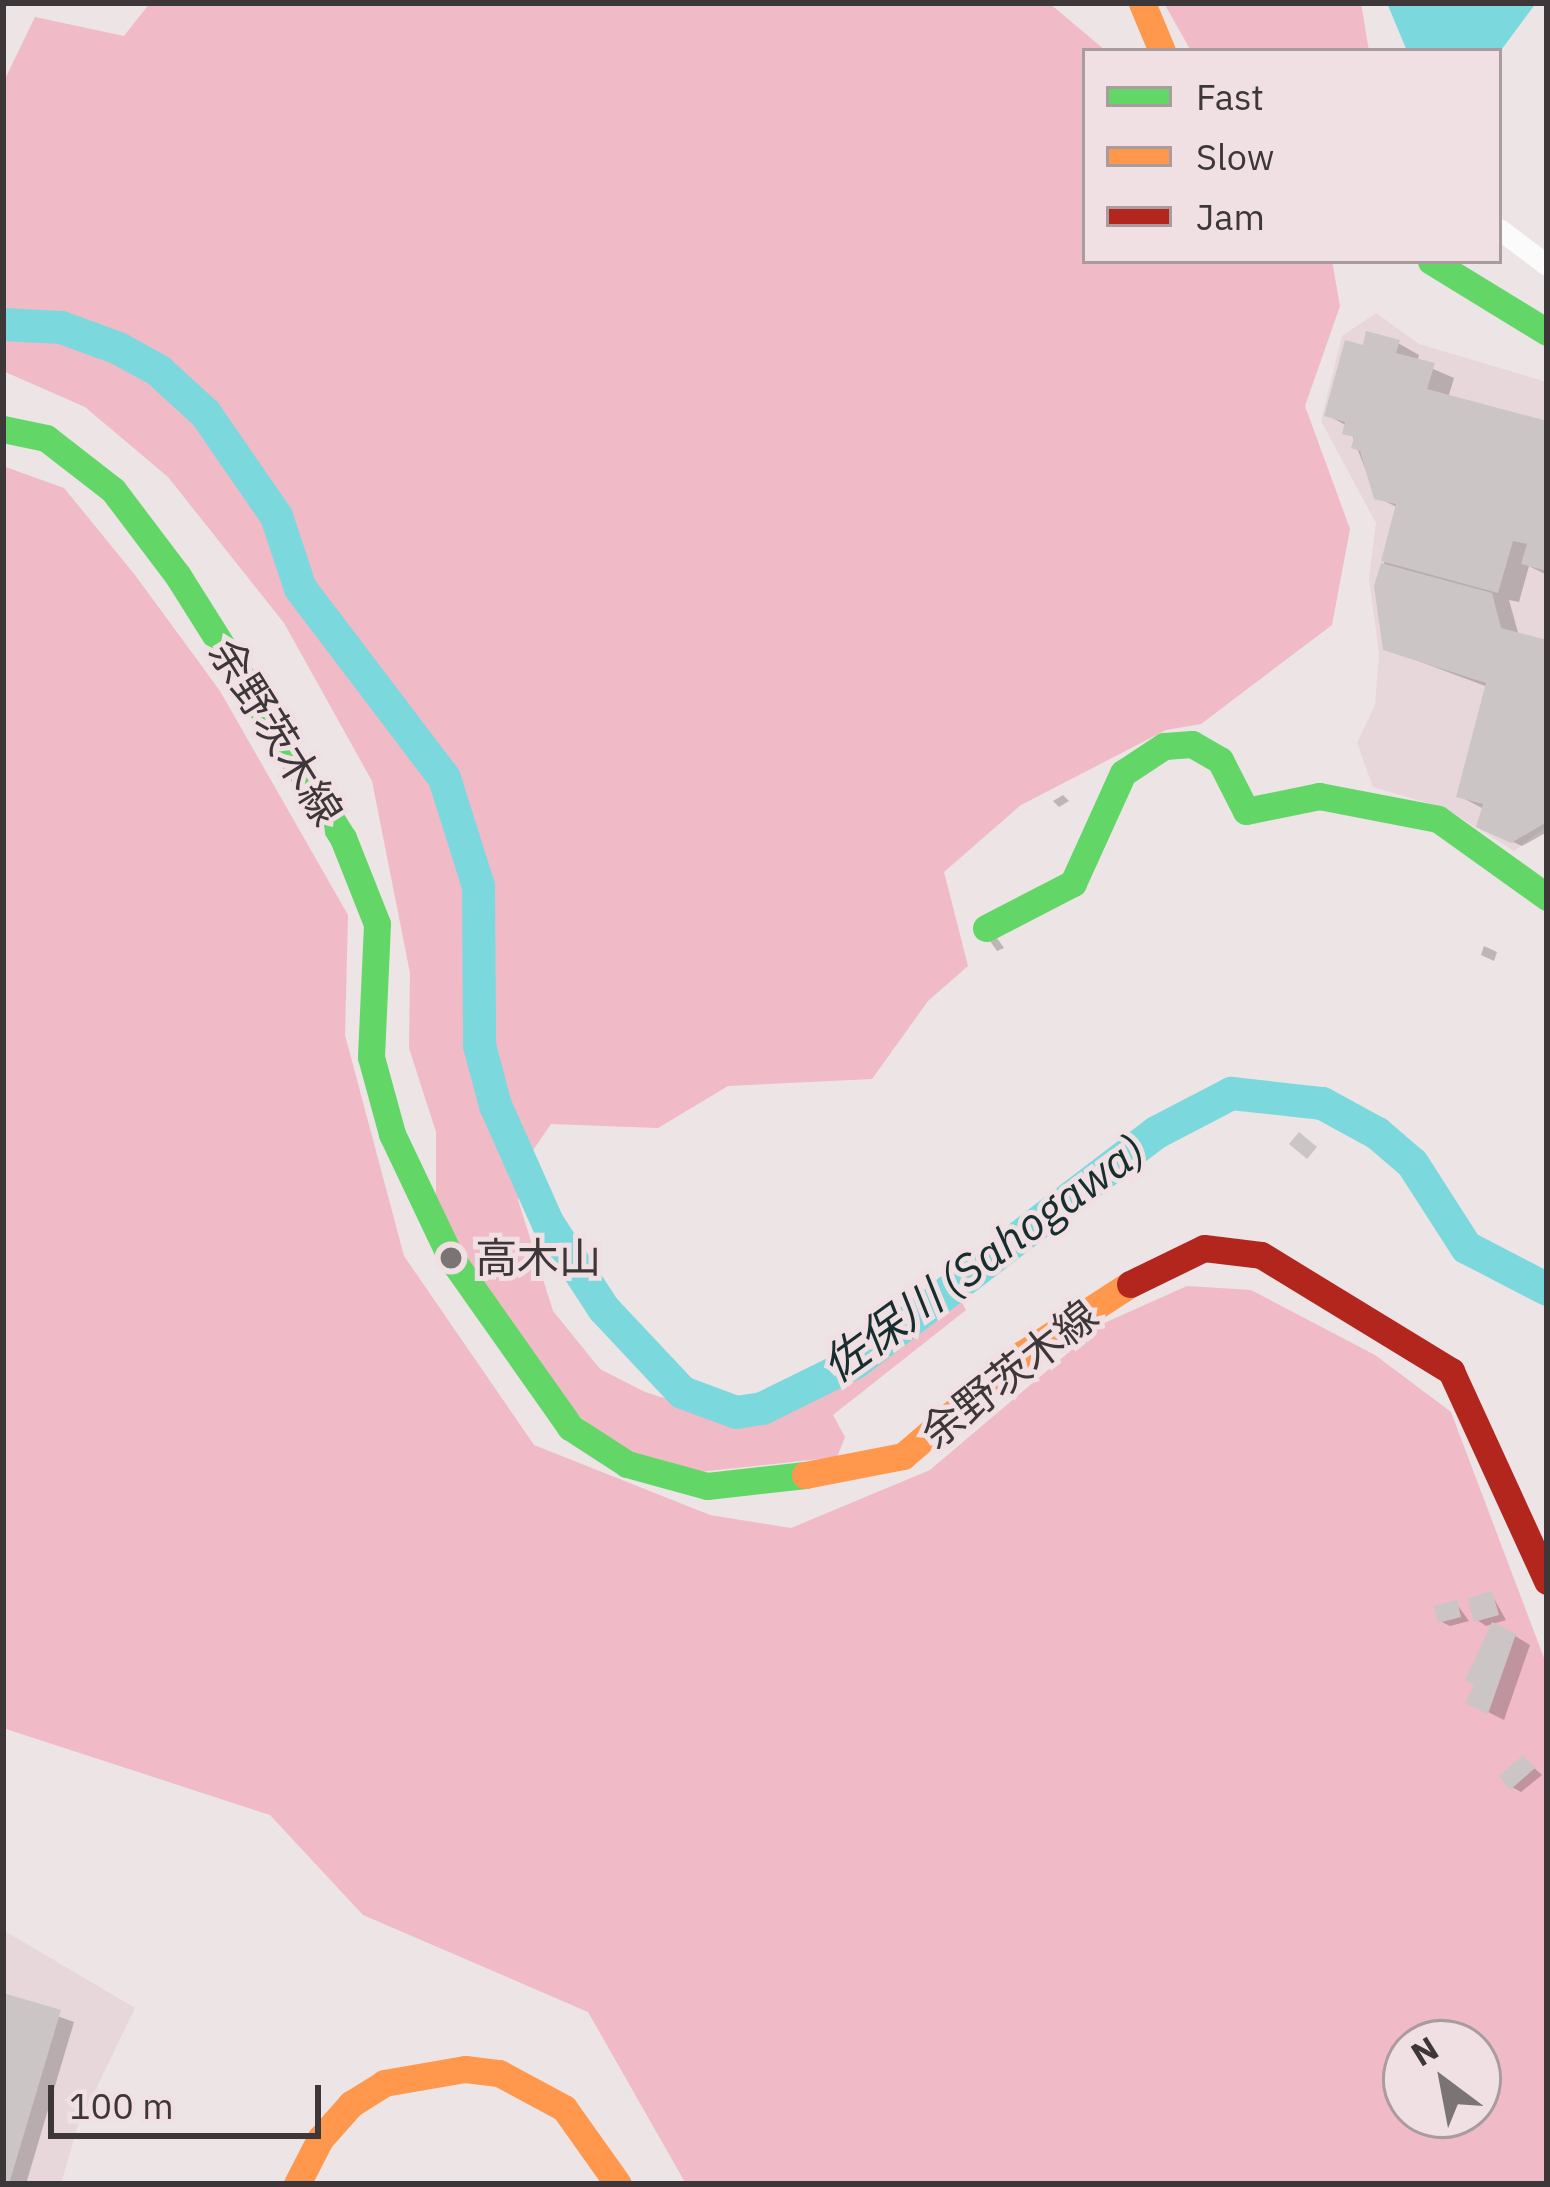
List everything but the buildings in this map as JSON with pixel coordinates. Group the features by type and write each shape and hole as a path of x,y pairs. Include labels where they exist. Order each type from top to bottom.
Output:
{"main road":[{"path":"1142,3 1161,48"},
{"path":"1436,264 1472,293 1547,332"},
{"name":"余野茨木線","path":"3,429 46,438 113,490 178,576 343,838 368,885 377,925 371,1057 392,1133 451,1258 570,1426 627,1464 707,1486 845,1470 903,1456 931,1438 1022,1354 1162,1263 1204,1248 1261,1256 1451,1371 1547,1580"},
{"path":"986,928 1073,883 1123,772 1164,746 1192,744 1220,760 1246,811 1285,796 1319,796 1438,819 1547,897"},
{"path":"297,2184 320,2139 351,2104 384,2084 465,2069 499,2073 564,2108 617,2184"}],"street":[{"path":"1502,231 1547,265"}],"shaded area":[{"path":"150,3 1049,3 1102,48 1082,48 1082,264 1333,264 1340,306 1305,406 1350,529 1332,625 1201,724 1166,730 1021,805 944,872 968,966 928,1001 872,1079 728,1086 658,1128 551,1124 533,1150 518,1200 553,1311 600,1369 645,1392 733,1420 783,1413 829,1393 958,1295 966,1310 833,1415 845,1437 837,1457 699,1472 625,1452 565,1405 450,1234 436,1195 436,1132 409,1048 410,973 372,781 284,623 168,477 85,407 3,371 3,83 35,17 124,36"},
{"path":"1164,3 1361,3 1368,48 1189,48"},
{"path":"1376,313 1419,344 1547,382 1547,826 1514,851 1445,808 1373,787 1357,743 1375,705 1379,654 1369,578 1376,523 1321,421 1342,336"},
{"path":"3,466 64,488 135,575 220,691 348,915 345,1035 404,1256 534,1445 710,1515 791,1528 930,1470 1102,1324 1187,1286 1251,1290 1375,1355 1451,1412 1547,1666 1547,2184 686,2184 588,2012 363,1915 270,1815 3,1728"},
{"path":"3,1930 135,2008 77,2128 61,2184 3,2184"}],"water":[{"path":"1387,3 1536,3 1502,49 1406,48"}],"waterway":[{"name":"佐保川 (Sahogawa)","path":"3,324 61,327 118,348 158,370 205,413 276,516 300,588 444,778 478,886 479,1045 495,1105 547,1222 603,1308 682,1392 736,1412 762,1408 855,1362 1156,1132 1231,1093 1322,1103 1377,1133 1412,1163 1466,1247 1547,1289"}],"traffic: fast":[{"path":"1436,264 1547,332"},
{"path":"3,429 46,438 113,490 178,576 343,838 377,924 371,1057 392,1134 451,1258 570,1427 627,1464 707,1486 805,1475"},
{"path":"986,928 1073,883 1123,773 1164,746 1192,744 1220,760 1246,811 1319,796 1438,819 1547,897"}],"traffic: slow":[{"path":"1142,3 1161,48"},
{"path":"805,1475 903,1456 1022,1354 1130,1284"},
{"path":"297,2184 320,2139 351,2104 384,2083 465,2069 499,2073 564,2108 618,2184"}],"traffic: jam":[{"path":"1130,1284 1204,1248 1261,1255 1451,1371 1547,1581"}],"place":[{"name":"高木山","path":"451,1258"}]}
